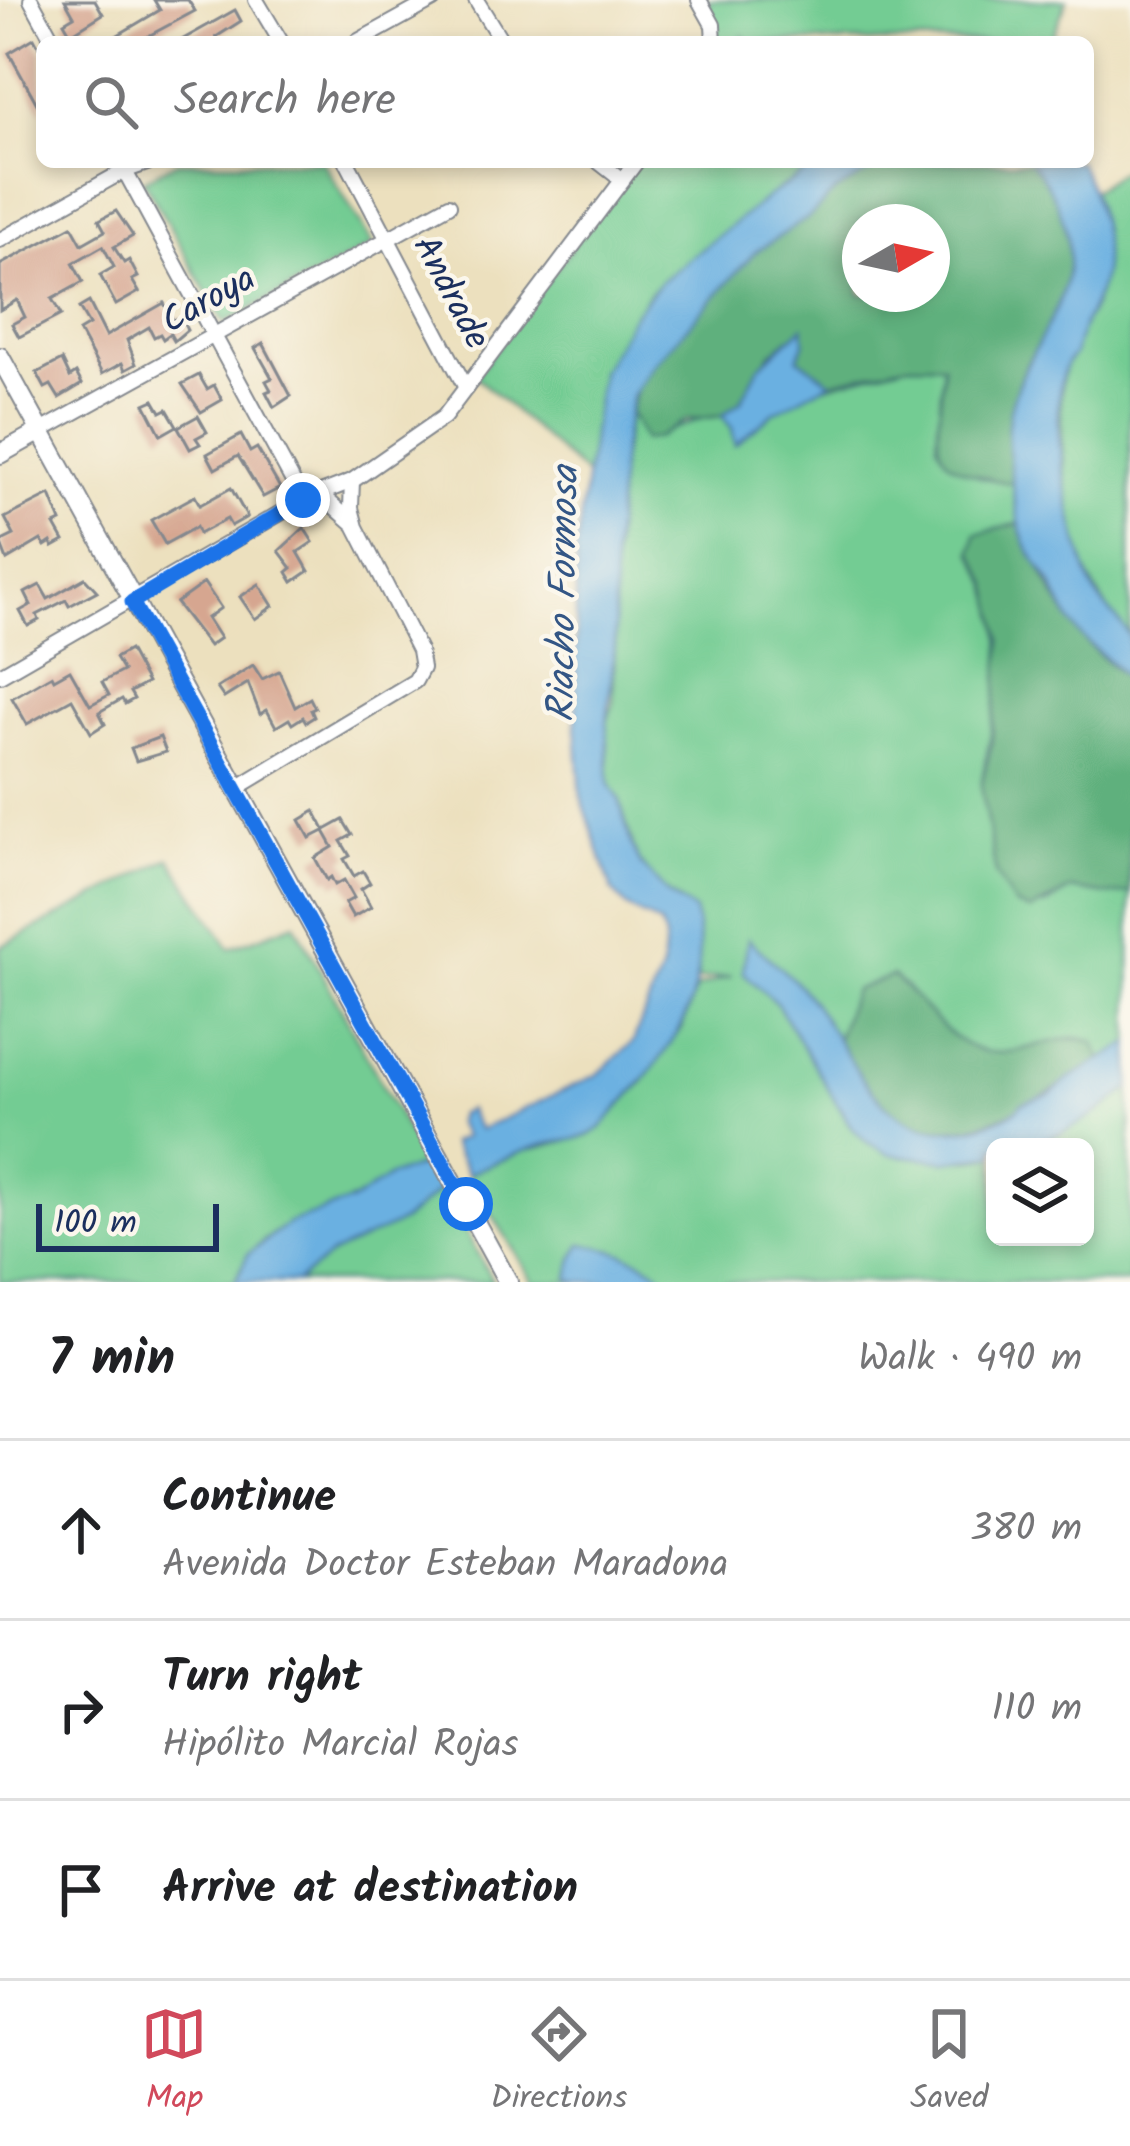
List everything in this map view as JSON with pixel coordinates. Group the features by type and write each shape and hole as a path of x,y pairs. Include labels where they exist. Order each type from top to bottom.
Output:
{"main road":[{"path":"0,357 508,1282"},
{"name":"Caroya","path":"0,454 41,431"}],"street":[{"path":"31,0 51,36"},
{"path":"256,0 277,36"},
{"path":"368,36 433,0"},
{"path":"476,0 498,36"},
{"path":"699,0 713,36"},
{"path":"0,240 119,168"},
{"path":"123,168 303,500"},
{"name":"Andrade","path":"349,168 466,388"},
{"path":"607,168 622,179"},
{"path":"0,676 303,500 352,481 444,417 631,168"},
{"name":"Caroya","path":"41,431 449,205"},
{"path":"237,788 416,681 422,668 418,650 356,527 352,481"},
{"path":"320,494 356,527"}],"green space":[{"path":"708,0 1067,0 1052,36 713,36"},
{"path":"1130,165 1130,634 1096,590 1076,540 1063,458 1061,398 1065,366 1103,271 1102,236 1092,191"},
{"path":"166,168 327,168 373,245 224,323 143,180"},
{"path":"631,168 820,168 780,188 650,292 601,372 587,476 475,376"},
{"path":"875,168 1035,168 1062,216 1069,257 1062,298 1028,362 1013,403 1015,484 983,477 947,460 938,434 943,364 908,364 831,382 798,358 803,328 770,354 741,401 722,416 686,420 659,437 644,440 630,412 639,382 755,252 809,217 835,191"},
{"path":"908,364 943,364 937,445 980,477 1015,484 1022,523 976,534 972,552 989,586 1000,636 999,686 981,785 1045,906 1071,889 1130,893 1130,1043 1102,1061 1094,1042 1079,1038 1017,1053 978,1050 947,1032 905,986 854,991 837,1039 812,1001 743,972 778,1005 850,1125 901,1156 986,1157 986,1246 1094,1246 1094,1138 1048,1138 1073,1127 1130,1088 1130,1282 670,1282 573,1259 569,1277 576,1282 533,1282 468,1174 524,1151 588,1136 600,1128 643,1082 682,1027 696,988 732,976 698,980 694,911 657,885 637,859 619,799 609,784 607,722 613,705 613,563 621,460 630,412 644,440 722,416 732,428 735,445 773,413 812,390"},
{"path":"1022,523 1043,574 1071,622 1130,683 1130,893 1071,889 1030,911 1015,905 996,875 981,785 991,747 1002,640 989,584 972,552 976,534"},
{"path":"170,858 230,948 295,923 425,1164 285,1227 255,1249 235,1282 0,1282 0,947"},
{"path":"892,976 967,1045 1000,1053 1079,1039 1094,1042 1102,1061 988,1122 929,1128 901,1117 874,1095 837,1039 854,990"},
{"path":"442,1188 493,1282 296,1282 332,1254 403,1221"}],"water":[{"path":"812,168 875,168 835,191 809,217 755,252 651,367 632,396 622,449 613,554 609,783 641,865 669,895 694,911 698,967 694,992 660,1059 596,1131 526,1150 468,1174 451,1143 464,1137 456,1123 459,1114 468,1110 479,1130 598,1074 633,1042 662,969 665,938 660,925 627,907 612,891 581,796 576,728 576,550 601,372 632,317 660,282"},
{"path":"1035,168 1082,168 1100,221 1104,268 1074,355 1063,372 1059,432 1086,571 1098,597 1129,636 1130,683 1073,626 1026,544 1016,509 1008,444 1010,413 1018,385 1057,306 1069,250 1062,217"},
{"path":"803,327 798,358 831,382 773,413 735,445 732,428 722,416 741,401 759,367"},
{"path":"748,939 808,996 876,1095 920,1126 948,1130 999,1119 1021,1104 1050,1095 1130,1043 1130,1088 1100,1111 1050,1137 986,1138 986,1156 945,1161 889,1154 850,1125 778,1005 743,972"},
{"path":"431,1163 442,1188 403,1221 332,1254 296,1282 235,1282 248,1254 289,1223 355,1200 391,1175"},
{"path":"582,1244 629,1256 670,1282 576,1282 569,1278"}],"building":[{"path":"65,0 95,0 103,14 71,34 64,22 74,16"},
{"path":"154,0 188,0 195,11 148,36 116,36 160,10"},
{"path":"235,10 241,21 218,36 189,36"},
{"path":"34,38 36,102 9,53"},
{"path":"116,211 133,236 114,247 124,263 129,260 139,292 116,305 100,275 114,267 103,246 73,263 83,282 52,299 61,315 19,337 12,324 25,317 17,300 0,310 0,265 72,226 82,244 105,231 99,220"},
{"path":"89,302 106,336 164,303 173,320 181,318 187,330 174,341 170,334 163,339 160,334 154,337 149,327 127,340 136,364 125,370 122,363 102,374 79,331 89,325 79,308"},
{"path":"263,343 291,396 274,407 266,392 271,390 266,381 272,378 255,348"},
{"path":"62,360 70,377 76,373 82,384 59,398 51,385 45,388 37,373"},
{"path":"199,375 207,389 214,385 222,400 201,412 182,384"},
{"path":"154,400 161,412 167,409 177,426 161,435 145,404"},
{"path":"198,416 207,432 190,449 178,427"},
{"path":"241,435 250,452 257,448 280,488 263,497 238,456 215,469 207,454"},
{"path":"231,488 247,517 231,526 227,519 199,534 196,527 165,544 151,520 195,496 200,505"},
{"path":"50,495 61,522 55,525 64,541 53,547 41,540 7,560 0,542 14,535 5,518"},
{"path":"304,528 313,542 298,552 309,571 293,582 287,572 292,568 279,551"},
{"path":"85,578 97,591 69,606 66,600 37,615 39,620 28,626 20,611 31,605 25,593 40,585 48,599"},
{"path":"204,583 221,608 207,618 220,638 209,646 176,603"},
{"path":"259,584 273,606 255,619 240,597"},
{"path":"129,650 147,683 130,692 134,699 125,704 122,699 99,712 105,724 91,733 72,699 27,724 12,698 70,670 90,705 109,695 102,682 123,671 115,658"},
{"path":"253,665 262,679 279,671 295,707 310,698 314,717 292,724 289,719 276,727 267,710 260,714 248,683 224,698 217,688"},
{"path":"160,737 166,752 136,761 131,748"},
{"path":"315,811 325,830 343,820 352,835 341,841 350,856 344,859 354,876 363,871 370,883 361,889 371,907 353,917 345,903 354,898 344,880 335,885 331,877 327,880 315,858 333,847 324,831 310,838 300,820"}],"route":[{"path":"303,500 132,602 466,1204"}],"water label":[{"name":"Riacho Formosa","path":"565,594"}]}
